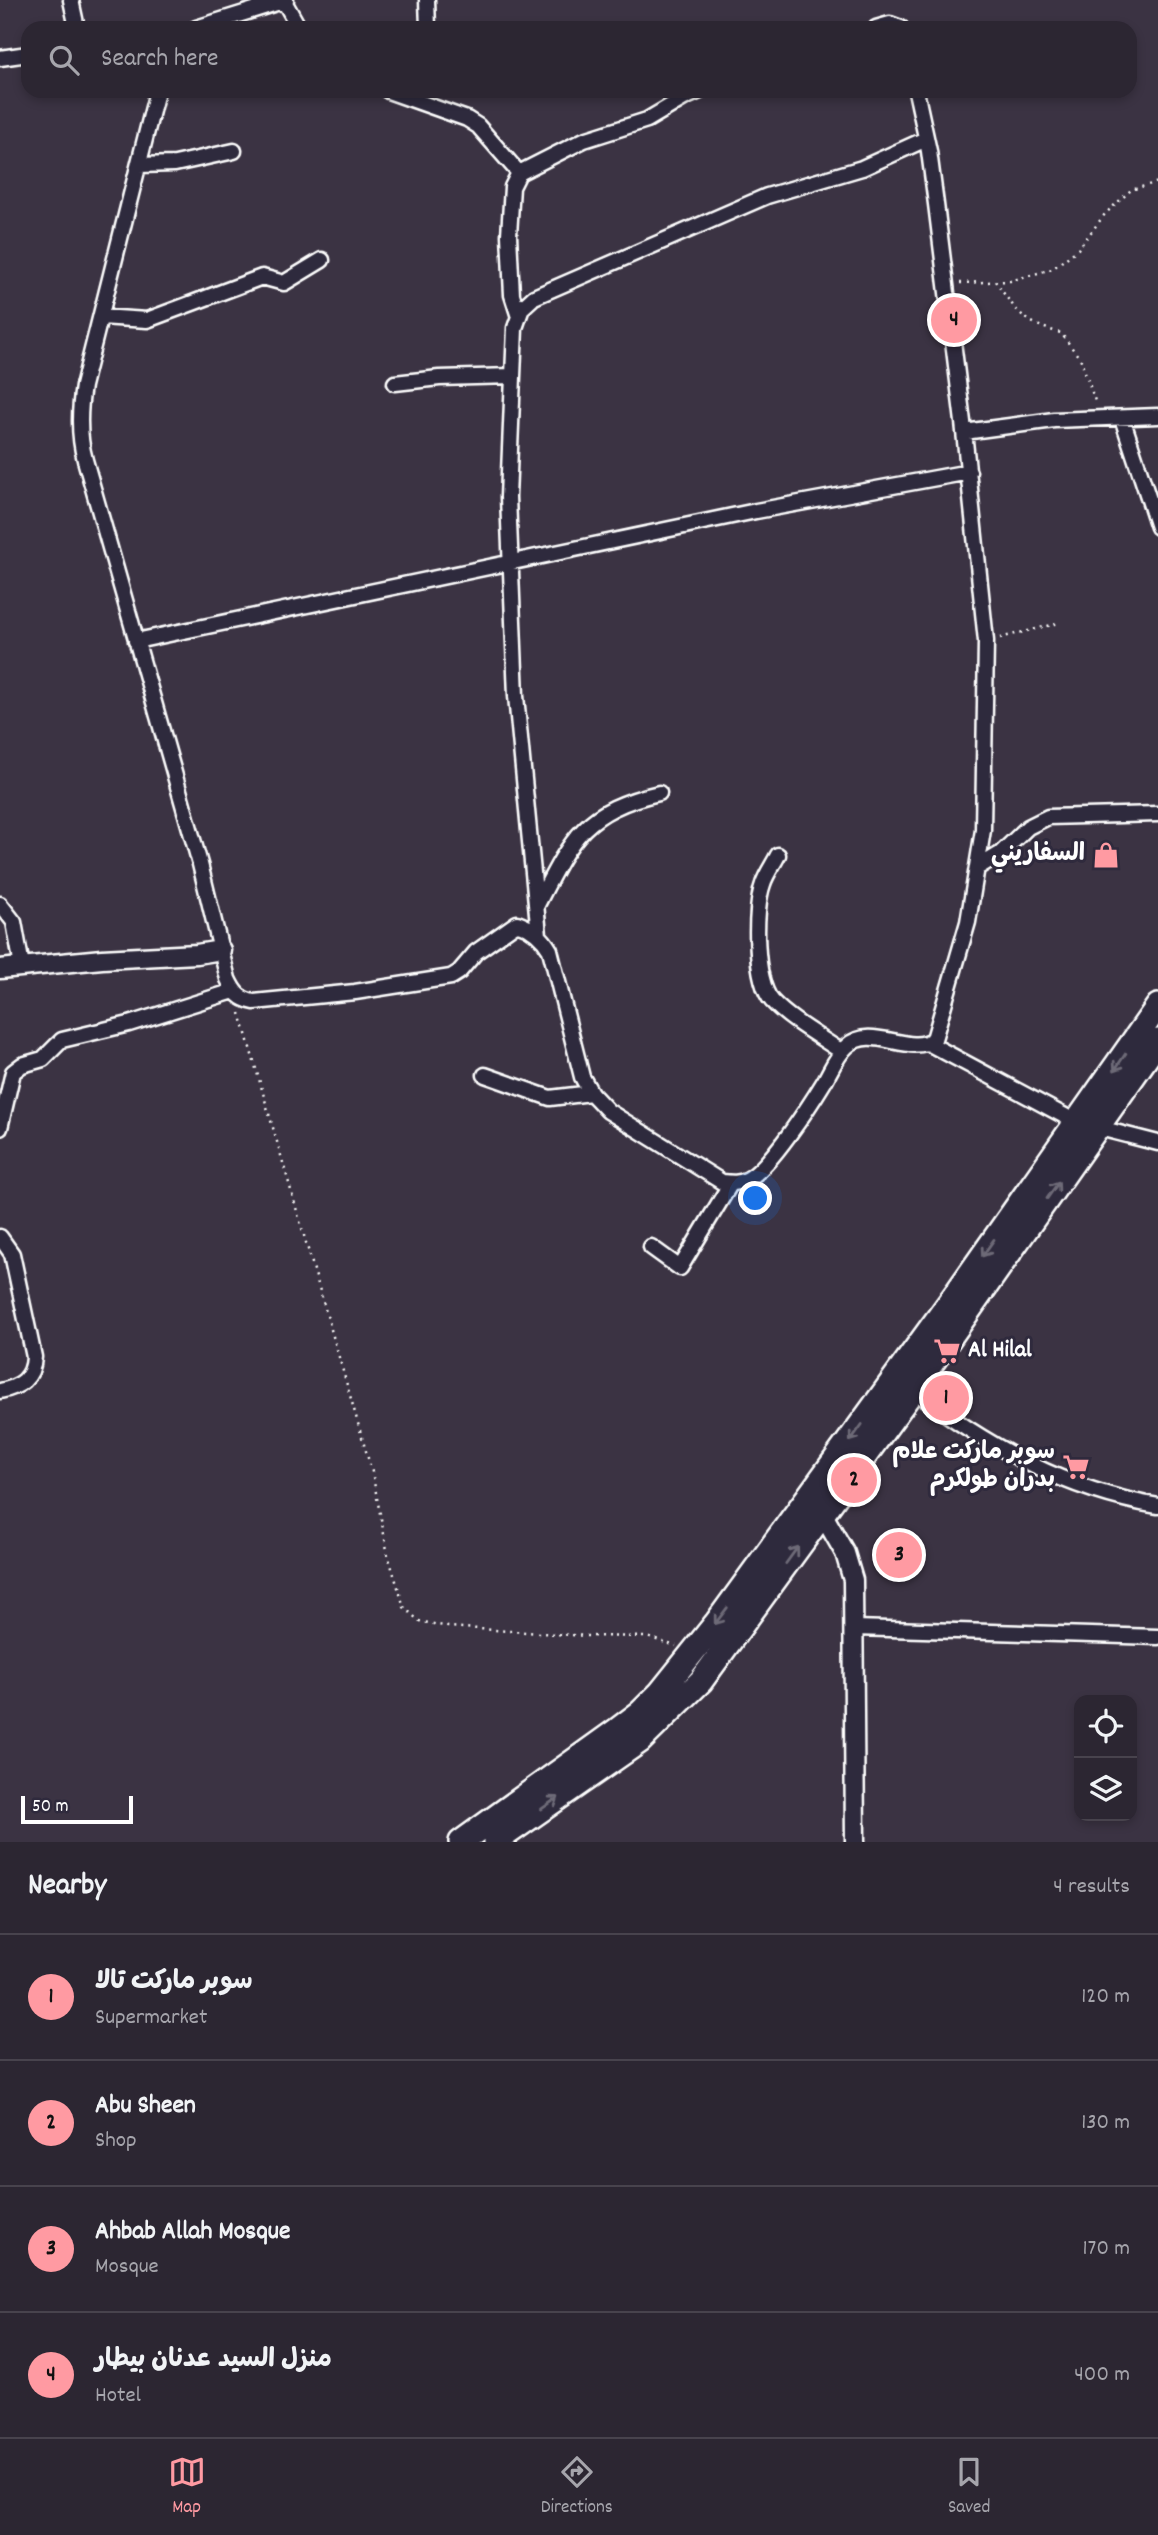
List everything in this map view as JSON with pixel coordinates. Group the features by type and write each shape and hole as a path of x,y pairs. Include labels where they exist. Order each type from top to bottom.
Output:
{"main road":[{"path":"495,1842 640,1741 701,1681 913,1390 1086,1125 1158,1006"},
{"path":"461,1842 641,1712 690,1656 1086,1125 1158,1041"}],"street":[{"path":"71,0 76,21"},
{"path":"427,0 428,21"},
{"path":"219,21 285,1 295,21"},
{"path":"0,58 21,55"},
{"path":"156,98 83,386 80,436 234,991 245,1000 254,1002 355,992 443,979 459,972 475,952 517,923 539,935"},
{"path":"430,98 478,126 519,173"},
{"path":"684,98 648,120 584,140 519,173 512,187 509,234 512,295 518,314 515,328 508,497 516,696 539,935 552,957 582,1077 598,1102 722,1182 747,1180 759,1170 803,1117 848,1044 863,1038 928,1043 1086,1125 1158,1143"},
{"path":"917,98 926,139 946,286 986,641 983,830 968,922 937,1033 928,1043"},
{"path":"518,314 534,297 670,237 767,196 862,168 926,139"},
{"path":"139,165 175,164 234,151"},
{"path":"101,317 147,320 262,277 284,283 322,260"},
{"path":"395,383 439,378 513,376"},
{"path":"964,432 1054,420 1158,416"},
{"path":"1122,418 1158,527"},
{"path":"136,642 756,511 969,472"},
{"path":"536,906 559,862 579,834 600,814 624,803 659,793"},
{"path":"977,868 1000,854 1028,827 1048,817 1158,814"},
{"path":"778,855 762,885 757,922 758,964 769,999 842,1052"},
{"path":"0,904 14,922 22,966"},
{"path":"0,969 221,950"},
{"path":"0,1128 13,1072 43,1059 62,1040 128,1024 234,991"},
{"path":"485,1075 550,1098 590,1093"},
{"path":"651,1247 680,1268 731,1183"},
{"path":"0,1237 12,1254 34,1357 33,1367 25,1381 14,1388 0,1391"},
{"path":"913,1390 971,1432 1025,1462 1094,1490 1158,1506"},
{"path":"822,1513 850,1566 854,1595 855,1842"},
{"path":"853,1628 1158,1637"}],"path":[{"path":"946,286 1010,281 1052,270 1077,249 1105,214 1131,190 1158,183"},
{"path":"995,281 1017,311 1037,327 1061,333 1081,360 1094,393 1100,419"},
{"path":"986,641 1059,623"},
{"path":"234,991 372,1472 388,1555 404,1607 419,1620 448,1627 647,1637 674,1645 690,1656"}],"place":[{"name":"منزل السيد عدنان بيطار","path":"954,320"},
{"name":"السفاريني","path":"1106,855"},
{"name":"Al Hilal","path":"947,1351"},
{"name":"سوبر ماركت تالا","path":"946,1398"},
{"name":"سوبر ماركت علام بدران طولكرم","path":"1076,1467"},
{"name":"Abu Sheen","path":"854,1480"},
{"name":"Ahbab Allah Mosque","path":"899,1555"}]}
